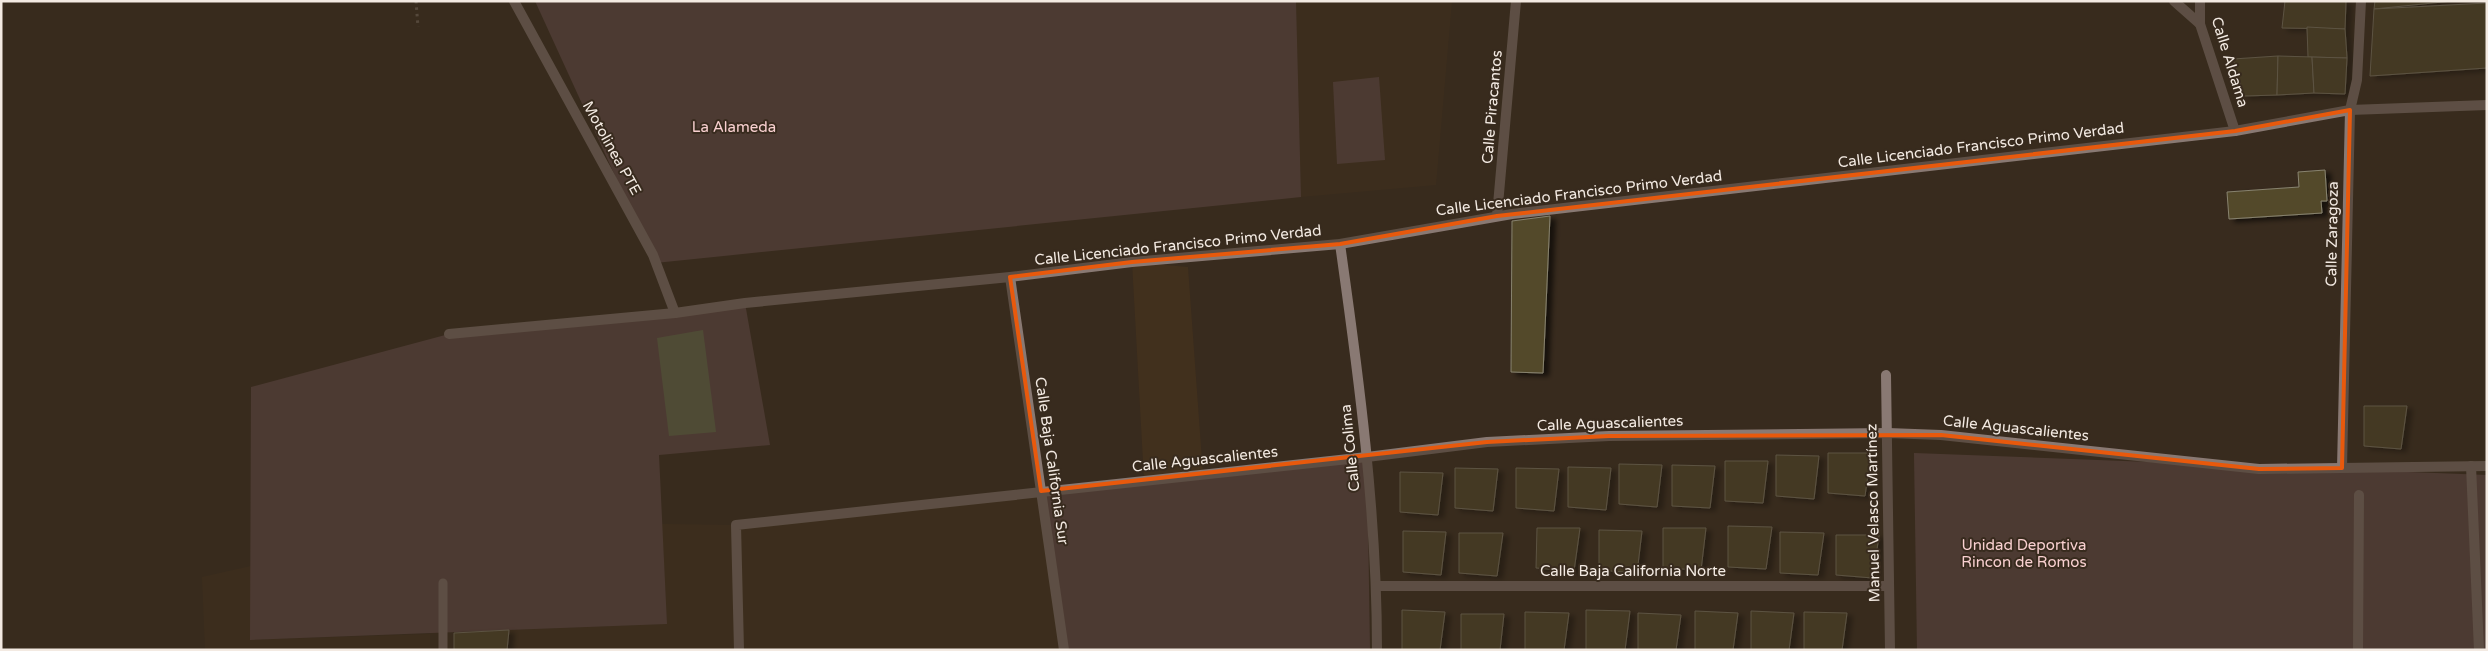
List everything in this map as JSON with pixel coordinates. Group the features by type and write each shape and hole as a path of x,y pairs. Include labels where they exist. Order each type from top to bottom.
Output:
{"street":[{"name":"Motolinea PTE","path":"514,1 653,255 675,313"},
{"name":"Calle Piracantos","path":"1497,216 1516,1"},
{"path":"2174,1 2200,24"},
{"name":"Calle Aldama","path":"2200,1 2200,24 2235,131"},
{"name":"Calle Zaragoza","path":"2342,468 2350,110 2356,80 2361,1"},
{"name":"Calle Licenciado Francisco Primo Verdad","path":"449,334 675,313 745,303 1010,277 1132,262 1340,244 1497,216 2235,131 2350,110 2487,104"},
{"name":"Calle Colima","path":"1340,244 1367,457 1377,586 1377,650"},
{"name":"Calle Baja California Sur","path":"1010,277 1064,650"},
{"name":"Manuel Velasco Martínez","path":"1886,375 1890,650"},
{"name":"Calle Aguascalientes","path":"739,650 736,525 1367,457 1487,442 1600,437 1940,434 2260,469 2487,466"},
{"path":"2471,466 2482,613 2480,650"},
{"path":"2358,650 2359,495"},
{"name":"Calle Baja California Norte","path":"1377,586 1889,586"}],"lane":[{"path":"443,583 443,650"}],"path":[{"path":"416,1 418,27"}],"highlighted area":[{"path":"2350,110 2342,468 2259,469 1941,435 1609,436 1487,442 1041,491 1010,277 1132,262 1340,244 1497,216 2235,131"}],"shaded area":[{"path":"1296,1 1452,1 1436,185 1301,197"},
{"path":"1132,262 1188,267 1203,474 1144,480"},
{"path":"703,330 716,432 669,436 657,338"},
{"path":"1041,491 1064,650 507,650 509,630 667,624 662,524 736,525"},
{"path":"251,566 250,640 430,634 430,650 205,650 202,577"}],"green space":[{"name":"La Alameda","path":"535,1 1296,1 1301,197 655,263"},
{"path":"1379,77 1385,160 1337,164 1333,82"},
{"path":"745,303 770,445 659,455 667,624 250,640 251,387 449,334"},
{"name":"Unidad Deportiva Rincon de Romos","path":"1914,453 2487,475 2487,650 1917,650"},
{"path":"1367,457 1370,650 1064,650 1041,491"}],"building":[{"path":"2285,1 2346,1 2345,29 2282,28"},
{"path":"2375,1 2452,1 2374,9"},
{"path":"2487,3 2487,68 2370,76 2374,9"},
{"path":"2307,27 2345,29 2347,58 2308,57"},
{"path":"2278,56 2277,95 2244,96 2233,59"},
{"path":"2278,56 2312,57 2314,93 2277,95"},
{"path":"2312,57 2347,58 2345,94 2314,93"},
{"path":"2325,170 2327,201 2321,201 2322,213 2229,219 2227,192 2299,187 2298,172"},
{"path":"1550,216 1543,373 1511,372 1512,221"},
{"path":"2364,406 2407,406 2401,449 2364,446"},
{"path":"1828,453 1871,453 1865,496 1828,493"},
{"path":"1776,455 1819,456 1814,499 1776,496"},
{"path":"1725,461 1768,461 1763,503 1725,501"},
{"path":"1619,464 1662,465 1657,507 1619,504"},
{"path":"1672,465 1715,466 1710,508 1672,506"},
{"path":"1568,467 1611,468 1606,510 1568,507"},
{"path":"1455,468 1498,469 1493,511 1455,508"},
{"path":"1516,468 1559,469 1554,511 1516,508"},
{"path":"1400,472 1443,473 1438,515 1400,512"},
{"path":"1728,526 1772,527 1766,569 1728,567"},
{"path":"1537,528 1580,528 1574,571 1536,568"},
{"path":"1663,528 1706,528 1701,570 1663,568"},
{"path":"1599,530 1642,531 1637,573 1599,570"},
{"path":"1403,531 1446,532 1441,575 1403,572"},
{"path":"1780,532 1824,533 1818,575 1780,573"},
{"path":"1459,533 1503,533 1497,576 1459,573"},
{"path":"1836,535 1879,535 1873,578 1836,575"},
{"path":"1402,610 1445,612 1440,650 1402,650"},
{"path":"1586,610 1630,611 1625,650 1586,650"},
{"path":"1695,611 1738,613 1733,650 1695,650"},
{"path":"1751,611 1794,613 1789,650 1751,650"},
{"path":"1525,612 1569,613 1564,650 1525,650"},
{"path":"1804,612 1847,613 1842,650 1804,650"},
{"path":"1638,613 1681,615 1676,650 1638,650"},
{"path":"1461,614 1504,614 1500,650 1461,650"},
{"path":"509,630 507,650 454,650 454,633"}]}
